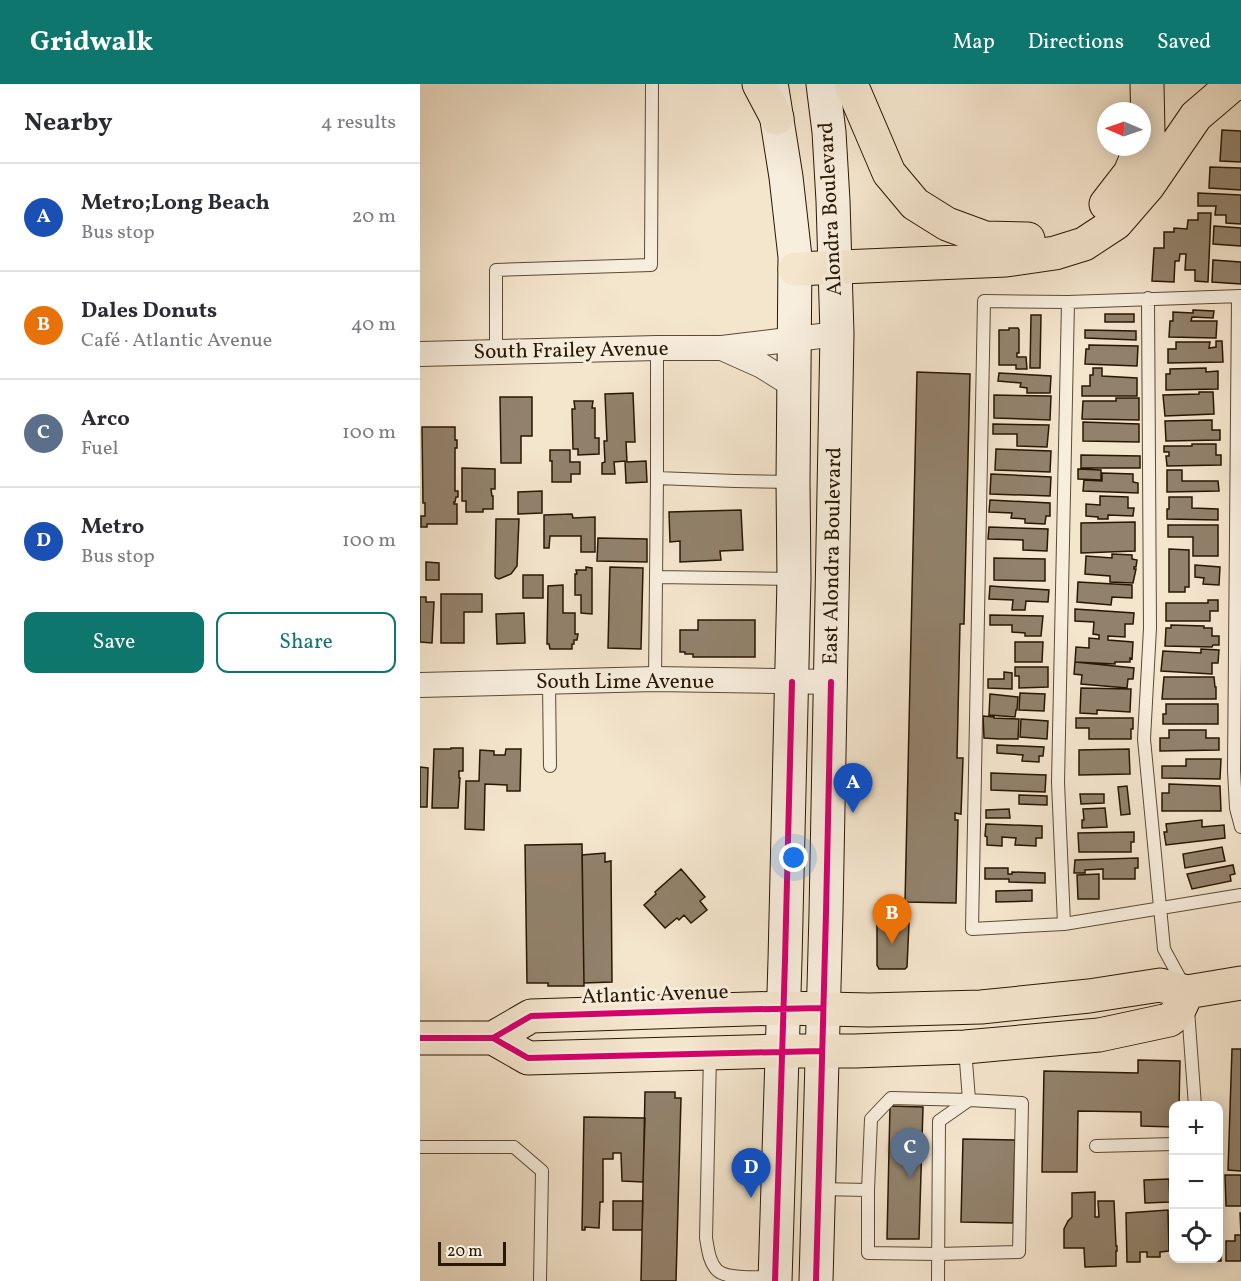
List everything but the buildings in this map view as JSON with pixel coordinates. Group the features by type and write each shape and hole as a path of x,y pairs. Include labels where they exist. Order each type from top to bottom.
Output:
{"main road":[{"path":"759,84 777,118"},
{"name":"Alondra Boulevard","path":"771,84 786,177 795,257 794,339"},
{"name":"Alondra Boulevard","path":"823,84 829,132 837,334"},
{"path":"851,84 889,173 915,204 947,224 985,238 1028,239 1069,229 1099,212 1130,173 1138,156"},
{"path":"1147,84 1147,102"},
{"path":"795,270 1006,260 1055,253 1084,244 1116,223 1148,186 1196,116 1236,84"},
{"name":"East Alondra Boulevard","path":"816,1281 837,334"},
{"name":"East Alondra Boulevard","path":"775,1279 792,682 794,339"},
{"name":"Atlantic Avenue","path":"493,1038 531,1016 783,1008 868,1010 981,1007 1089,996 1160,985 1187,992 1241,983"},
{"path":"420,1038 493,1038 528,1058 965,1047 1099,1035 1169,1020 1179,1010 1187,992"}],"street":[{"name":"South Frailey Avenue","path":"420,354 722,348 837,334"},
{"name":"South Frailey Avenue","path":"722,348 762,366 794,386"},
{"name":"South Lime Avenue","path":"420,685 654,679 831,682"}],"lane":[{"path":"496,352 496,270 651,265 652,84"},
{"path":"1241,827 1236,808 1234,770 1239,296 1068,302 984,301 972,928 1064,924 1241,895"},
{"path":"1148,298 1150,628 1144,740 1164,949 1187,992 1195,1101"},
{"path":"1064,924 1058,782 1068,302"},
{"path":"654,679 657,348"},
{"path":"657,478 793,482"},
{"path":"656,577 794,579"},
{"path":"549,682 550,766"},
{"path":"965,1047 969,1100"},
{"path":"710,1053 706,1238 710,1257 718,1271 729,1276 775,1279"},
{"path":"891,1098 969,1100 1022,1103 1019,1252 868,1253 871,1119 891,1098"},
{"path":"938,1281 939,1122 969,1100"},
{"path":"1096,1146 1169,1144"},
{"path":"420,1146 514,1147 542,1171 540,1281"},
{"path":"818,1189 868,1190"}],"cycle path":[{"path":"775,1281 792,682"},
{"path":"816,1281 831,682"},
{"path":"493,1038 531,1016 823,1008"},
{"path":"420,1038 493,1038 528,1058 821,1051"}],"place":[{"name":"Metro;Long Beach","path":"853,813"},
{"name":"Dales Donuts","path":"892,944"},
{"name":"Arco","path":"910,1178"},
{"name":"Metro","path":"751,1198"}]}
